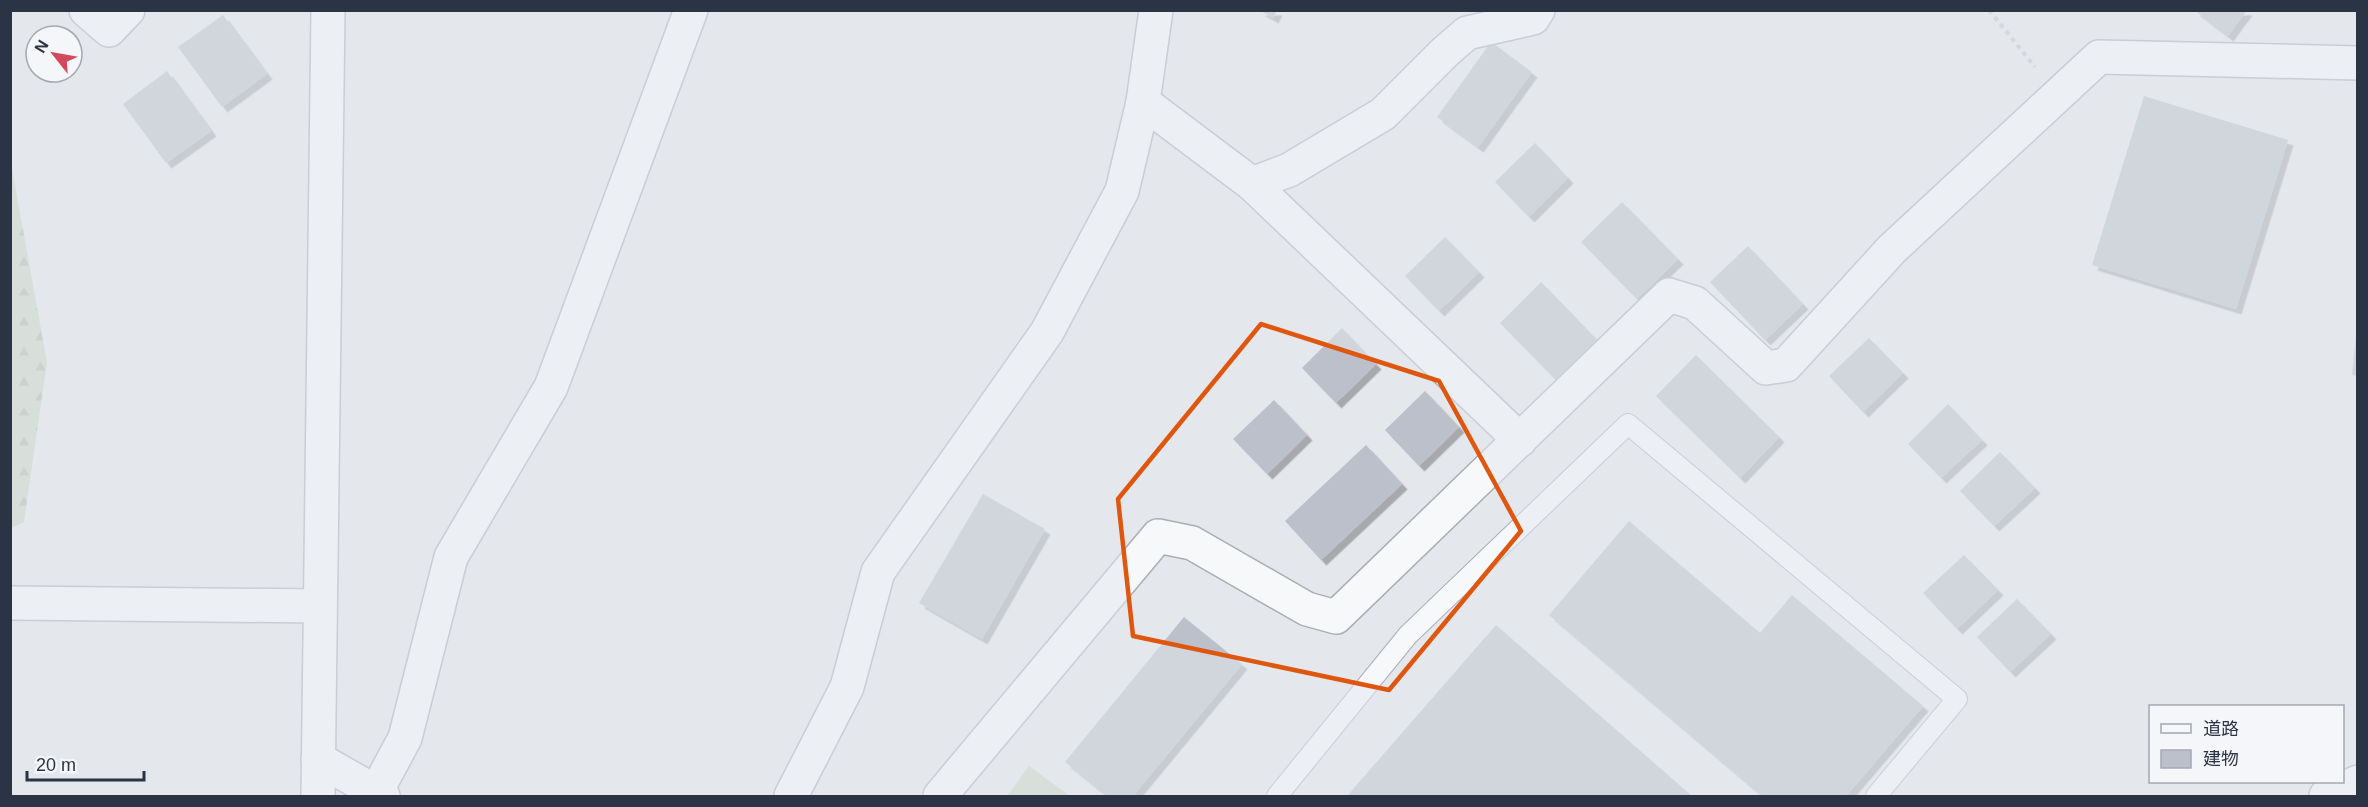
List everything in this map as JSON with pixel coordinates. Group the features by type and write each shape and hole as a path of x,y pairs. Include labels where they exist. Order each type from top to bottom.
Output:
{"street":[{"path":"86,10 109,30 128,10"},
{"path":"318,796 328,10"},
{"path":"318,759 380,794 405,738 451,557 551,387 691,10"},
{"path":"791,796 847,687 878,572 1047,332 1122,191 1143,102 1156,10"},
{"path":"1252,184 1289,170 1383,114 1467,33 1533,18 1538,10"},
{"path":"940,796 1158,536 1192,543 1307,609 1336,617 1670,295 1695,303 1766,368 1786,365 1892,249 2099,57 2358,63"},
{"path":"1143,102 1252,184 1520,440"},
{"path":"10,603 320,606"},
{"path":"2326,796 2358,782"}],"lane":[{"path":"1277,796 1408,635 1628,424 1956,699 1876,796"}],"path":[{"path":"1989,10 2058,95"}],"highlighted area":[{"path":"1261,324 1439,381 1521,531 1389,690 1133,636 1118,499"}],"green space":[{"path":"10,158 47,362 24,522 11,528"},
{"path":"1029,766 1070,796 1007,796"}],"building":[{"path":"1259,10 1277,10 1273,18"},
{"path":"2194,10 2247,10 2228,36"},
{"path":"223,15 267,74 222,107 178,47"},
{"path":"1491,42 1532,72 1478,147 1437,117"},
{"path":"167,71 211,131 166,163 123,104"},
{"path":"2144,96 2288,140 2236,309 2092,265"},
{"path":"1535,143 1568,178 1529,217 1495,182"},
{"path":"1622,202 1678,259 1637,299 1581,242"},
{"path":"1445,237 1479,272 1439,311 1405,276"},
{"path":"1748,246 1803,304 1765,340 1710,282"},
{"path":"1541,282 1597,340 1556,380 1500,323"},
{"path":"1342,328 1376,364 1336,403 1302,368"},
{"path":"2356,336 2358,336 2358,376 2352,375"},
{"path":"1869,338 1903,373 1863,412 1829,376"},
{"path":"1696,355 1779,437 1740,478 1656,396"},
{"path":"1425,391 1459,427 1419,466 1385,430"},
{"path":"1274,400 1307,435 1267,474 1233,439"},
{"path":"1948,404 1982,440 1941,478 1908,444"},
{"path":"1366,445 1402,484 1321,560 1285,521"},
{"path":"2000,452 2035,488 1994,526 1960,491"},
{"path":"983,494 1045,529 982,639 919,603"},
{"path":"1629,521 1760,633 1792,595 1923,706 1846,796 1762,796 1549,615"},
{"path":"1964,555 1998,590 1957,629 1923,593"},
{"path":"2017,599 2051,634 2010,672 1977,637"},
{"path":"1184,617 1242,664 1133,796 1107,796 1065,762"},
{"path":"1496,625 1692,796 1347,796"}]}
